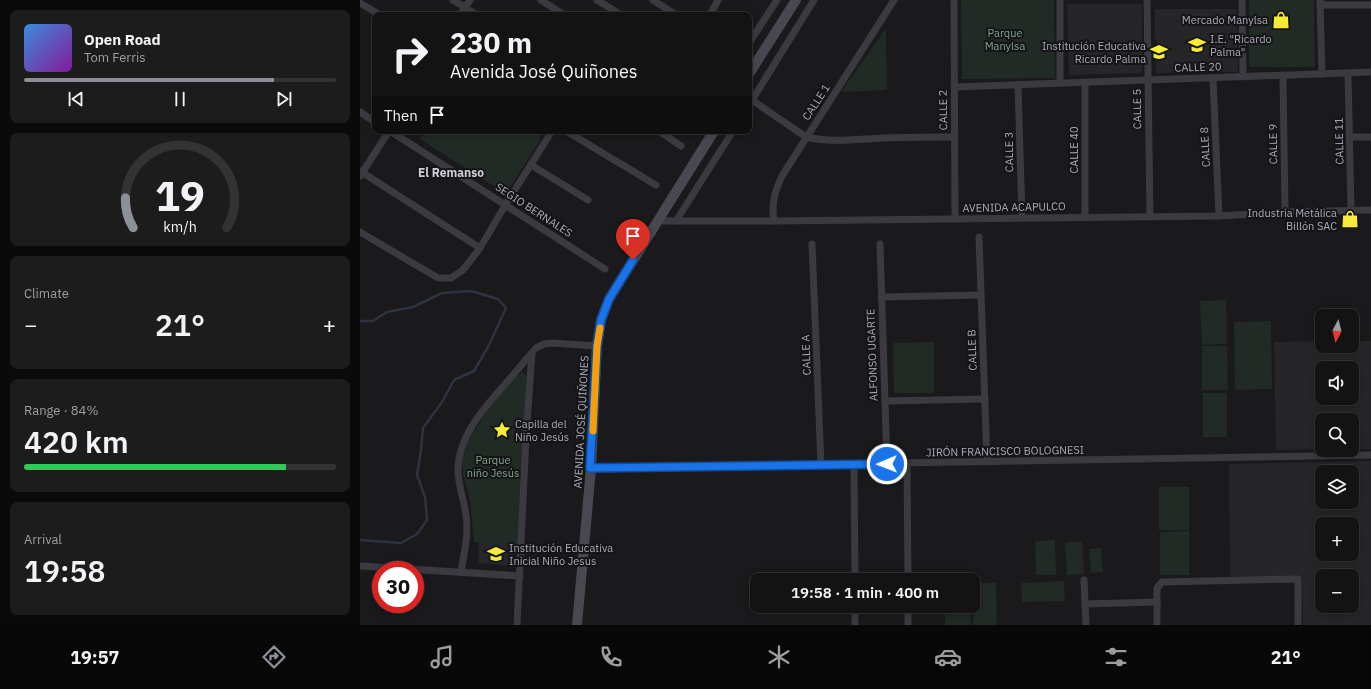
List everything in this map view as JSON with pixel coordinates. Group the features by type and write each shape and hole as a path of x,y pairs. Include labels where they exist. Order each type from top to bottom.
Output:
{"street":[{"path":"453,0 472,12"},
{"path":"462,12 470,0"},
{"path":"541,0 559,12"},
{"path":"597,0 616,12"},
{"path":"653,0 661,2 673,12"},
{"path":"712,12 718,0"},
{"path":"752,37 776,0"},
{"path":"752,69 796,0"},
{"path":"752,98 814,0"},
{"name":"CALLE 1","path":"774,221 772,211 774,197 782,176 894,0"},
{"name":"CALLE 2","path":"954,0 956,219"},
{"path":"1060,0 1060,83"},
{"name":"CALLE 5","path":"1147,0 1150,217"},
{"path":"1242,0 1243,77"},
{"path":"360,3 375,12"},
{"path":"1322,74 1320,3 1371,5"},
{"name":"CALLE 20","path":"954,87 1371,72"},
{"name":"CALLE 11","path":"1348,73 1351,210"},
{"name":"CALLE 9","path":"1283,75 1285,212"},
{"name":"CALLE 8","path":"1213,78 1219,216"},
{"name":"CALLE 40","path":"1085,82 1085,218"},
{"name":"CALLE 3","path":"1018,85 1022,218"},
{"path":"752,102 806,137 828,140 955,137"},
{"path":"360,112 372,120"},
{"path":"388,134 361,174 480,248"},
{"name":"SEGIO BERNALES","path":"395,134 506,204 605,269"},
{"path":"360,232 438,278 451,278 463,270 480,248 550,134"},
{"path":"571,134 656,186"},
{"path":"663,134 681,146"},
{"name":"AVENIDA JOSÉ QUIÑONES","path":"577,625 590,468 597,346 601,320 609,299 712,134"},
{"path":"676,221 730,134"},
{"path":"1350,137 1371,137"},
{"path":"531,165 588,200"},
{"name":"AVENIDA ACAPULCO","path":"658,221 1219,216 1285,212 1371,210"},
{"name":"CALLE B","path":"979,237 987,462"},
{"name":"CALLE A","path":"812,244 821,465"},
{"name":"ALFONSO UGARTE","path":"880,244 887,464"},
{"path":"882,297 981,295"},
{"path":"461,572 467,528 458,468 460,456 466,439 482,411 536,348 544,344 552,343 597,346"},
{"path":"517,625 526,437 532,353"},
{"path":"885,401 984,399"},
{"name":"JIRÓN FRANCISCO BOLOGNESI","path":"590,468 854,465 1371,455"},
{"path":"907,464 908,573"},
{"path":"854,465 854,573"},
{"path":"360,566 520,576"},
{"path":"1157,625 1157,588 1162,582 1298,579 1298,625"},
{"path":"1084,580 1086,625"},
{"path":"1085,604 1157,602"},
{"path":"855,613 855,625"},
{"path":"908,613 908,625"}],"shaded area":[{"path":"1067,4 1142,4 1142,73 1069,75"},
{"name":"I.E. \"Ricardo Palma\"","path":"1155,9 1237,9 1237,72 1200,71 1156,73 1157,40 1155,39"},
{"path":"1315,341 1315,353 1359,353 1359,341 1371,341 1371,449 1359,449 1359,413 1315,413 1315,449 1276,450 1274,342"},
{"path":"1371,461 1371,625 1303,625 1302,576 1230,577 1229,464"},
{"name":"Institución Educativa Inicial Niño Jesus","path":"479,542 514,544 513,566 478,563"}],"green space":[{"name":"Parque Manylsa","path":"961,0 1054,0 1055,78 962,79"},
{"path":"1249,0 1314,0 1315,67 1249,67"},
{"path":"886,28 887,90 841,92"},
{"path":"423,134 540,134 540,140 506,194 420,139"},
{"path":"1226,300 1227,344 1202,345 1200,301"},
{"path":"1271,321 1272,389 1235,390 1234,322"},
{"path":"934,342 934,393 894,393 893,343"},
{"path":"1202,346 1227,346 1228,390 1202,390"},
{"name":"Parque niño Jesús","path":"521,373 524,373 528,377 518,545 474,542 470,500 463,475 462,460 469,439 490,406 514,378"},
{"path":"1203,393 1227,393 1227,437 1203,437"},
{"path":"1159,487 1189,487 1189,530 1159,530"},
{"path":"1189,531 1189,575 1160,575 1160,532"},
{"path":"1055,540 1056,575 1036,575 1035,541"},
{"path":"1082,541 1084,574 1067,575 1065,543"},
{"path":"1101,548 1103,572 1091,573 1089,549"},
{"path":"1064,581 1065,601 1022,602 1021,583"},
{"path":"980,583 996,583 997,625 973,625 973,613 980,613"},
{"path":"945,613 970,613 971,625 945,625"}],"waterway":[{"path":"360,321 373,321 387,312 413,307 442,293 471,291 498,299 506,308 488,347 474,371 454,380 442,402 423,428 417,475 425,497 427,520 417,534 401,543 360,540"}],"slow traffic":[{"path":"593,431 597,346 600,328"}],"place":[{"name":"Mercado Manylsa","path":"1281,20"},
{"name":"I.E. \"Ricardo Palma\"","path":"1197,45"},
{"name":"Institución Educativa Ricardo Palma","path":"1159,52"},
{"name":"Industria Metálica Billón SAC","path":"1350,219"},
{"name":"Capilla del Niño Jesús","path":"502,430"},
{"name":"Institución Educativa Inicial Niño Jesus","path":"496,554"}],"district":[{"name":"El Remanso","path":"451,172"}],"route":[{"path":"633,260 609,299 601,320 597,346 590,468 887,464"}]}
